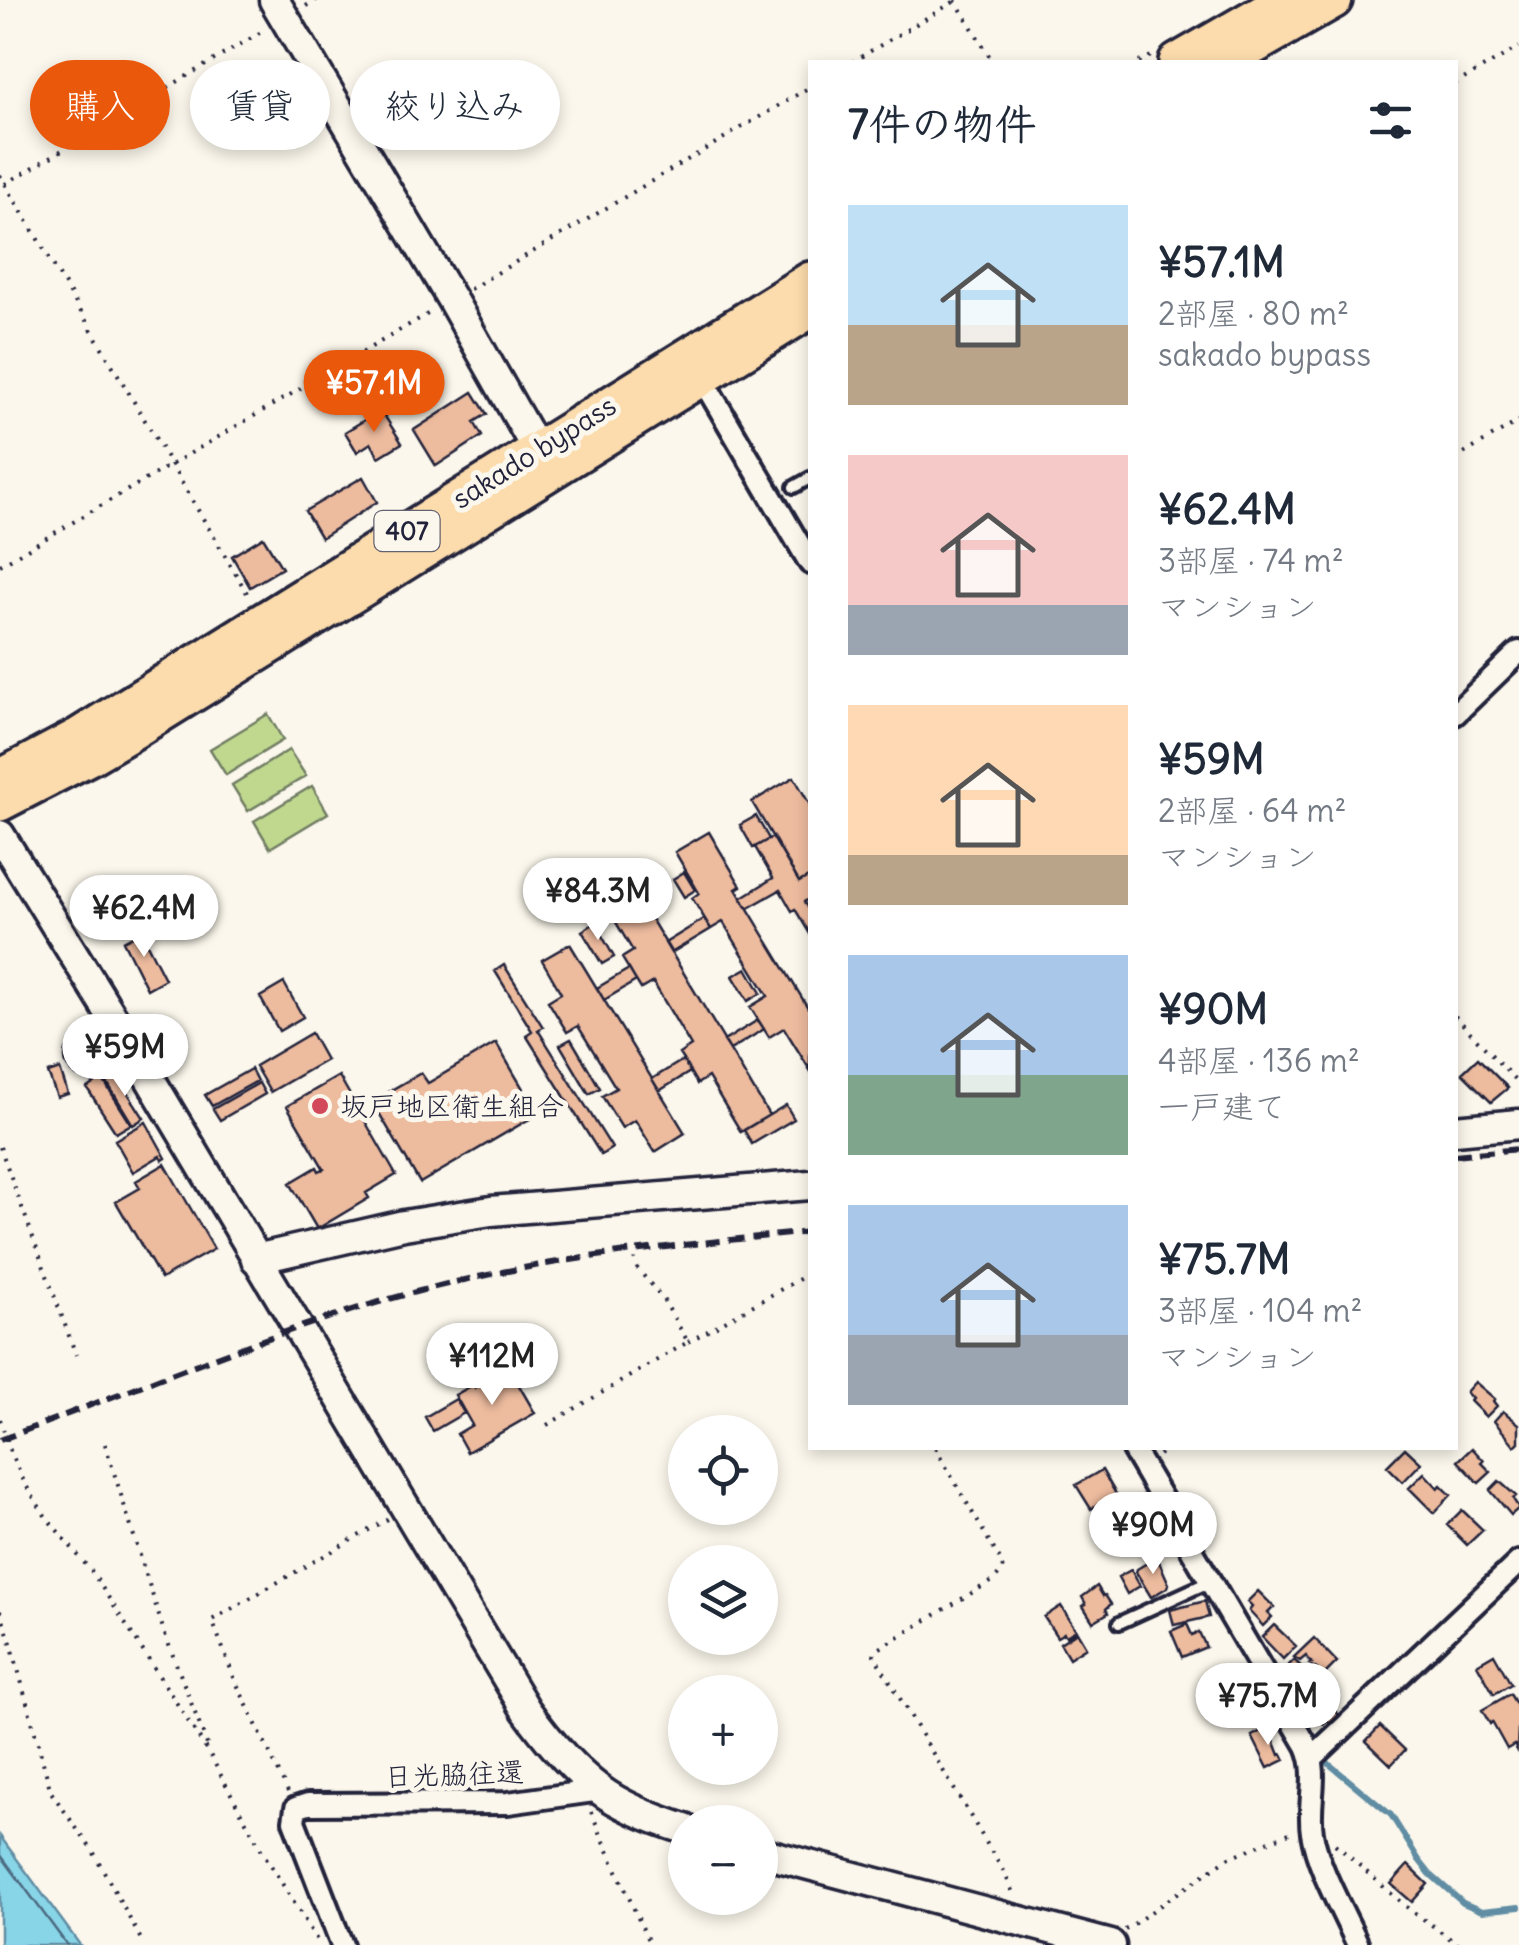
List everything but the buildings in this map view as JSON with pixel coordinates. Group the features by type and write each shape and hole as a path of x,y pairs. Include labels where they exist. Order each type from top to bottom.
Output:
{"highway":[{"path":"1180,60 1284,0"},
{"path":"1229,60 1334,0"},
{"name":"sakado bypass","path":"0,778 93,727 808,281"},
{"name":"sakado bypass","path":"0,803 127,736 808,311"}],"street":[{"path":"280,9 537,450"},
{"path":"701,377 808,560"},
{"path":"1458,711 1519,652"},
{"path":"0,835 134,1052 526,1710 551,1744 601,1790 668,1823"},
{"path":"1458,1130 1519,1124"},
{"path":"256,1259 490,1210 808,1186"},
{"path":"1133,1450 1312,1758 1314,1843 1358,1945"},
{"path":"1312,1758 1519,1562"},
{"name":"日光脇往還","path":"302,1806 508,1803 601,1790"},
{"path":"302,1806 294,1821 342,1945"},
{"path":"778,1857 1106,1944"}],"lane":[{"path":"794,487 808,479"},
{"path":"1119,1624 1211,1581"}],"path":[{"path":"5,184 280,9 316,0"},
{"path":"855,60 956,0 992,60"},
{"path":"1458,82 1519,46"},
{"path":"0,565 808,88"},
{"path":"0,175 247,594"},
{"path":"1458,456 1519,421"},
{"path":"1458,1019 1519,1084"},
{"path":"0,1147 76,1355"},
{"path":"634,1259 688,1342"},
{"path":"547,1424 808,1274"},
{"path":"0,1419 25,1484 46,1518 92,1572 210,1755 262,1851 320,1945"},
{"path":"105,1444 164,1632 204,1730 210,1755"},
{"path":"936,1450 1003,1565 1002,1571 874,1655 1004,1874 1020,1910 1020,1921"},
{"path":"302,1806 235,1680 212,1620 405,1509"},
{"path":"0,1611 51,1792 94,1853 144,1945"},
{"path":"601,1790 590,1810 650,1945"},
{"path":"1106,1944 1228,1858 1311,1827 1320,1830 1392,1895 1459,1945"}],"green space":[{"path":"268,714 283,740 226,775 210,749"},
{"path":"289,750 306,776 248,811 232,785"},
{"path":"312,786 328,813 270,848 254,821"}],"water":[{"path":"0,1836 80,1945 0,1945"}],"waterway":[{"path":"1323,1754 1328,1763 1391,1815 1430,1874 1463,1903 1482,1911 1519,1907"}],"railway":[{"path":"1458,1155 1519,1149"},
{"path":"0,1440 275,1336 443,1285 579,1259 808,1232"}],"place":[{"name":"坂戸地区衛生組合","path":"320,1106"}]}
